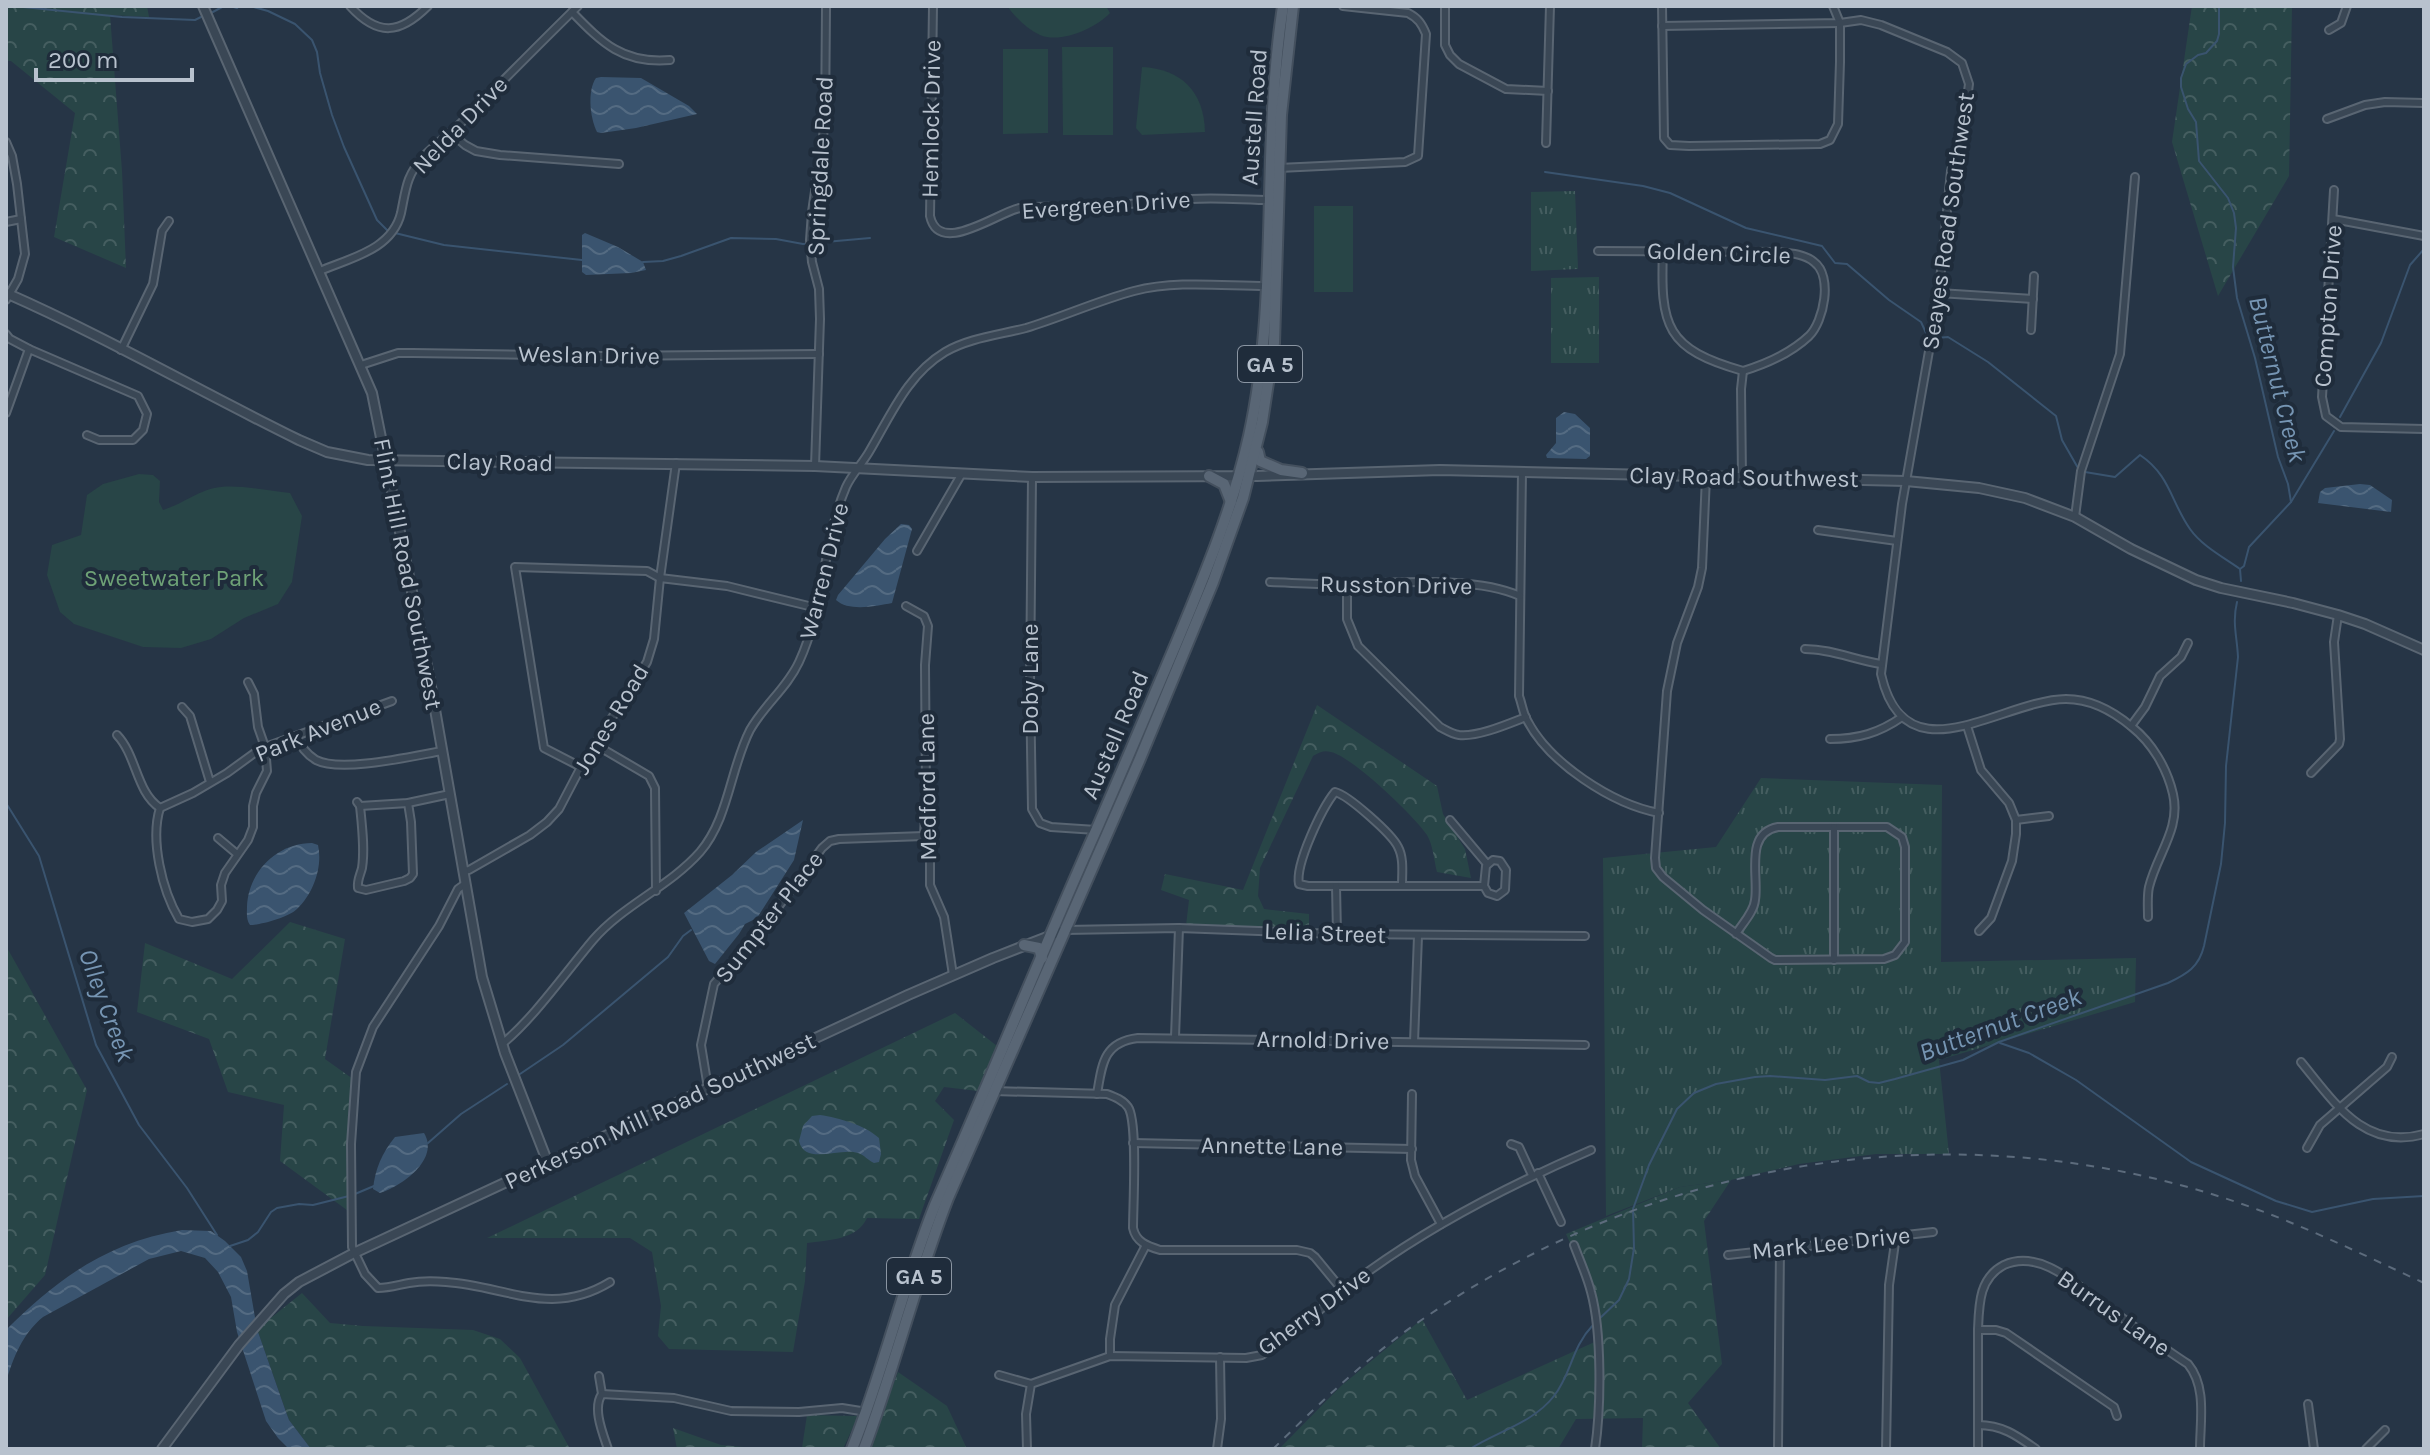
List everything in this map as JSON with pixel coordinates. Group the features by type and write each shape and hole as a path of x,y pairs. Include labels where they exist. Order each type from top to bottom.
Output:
{"main road":[{"name":"Austell Road","path":"864,1449 884,1364 926,1226 1209,566 1231,502 1257,447 1274,343 1272,97 1283,6"},
{"name":"Austell Road","path":"852,1449 872,1412 948,1198 1213,582 1244,476 1257,391 1293,6"},
{"path":"1257,447 1260,461 1265,465 1302,473"},
{"path":"1209,476 1224,484 1231,502"},
{"path":"1024,945 1039,948 1042,958"}],"street":[{"name":"Flint Hill Road Southwest","path":"203,6 361,365 374,402 425,653 482,977 502,1044 548,1163"},
{"path":"350,6 369,24 389,27 406,25 428,6"},
{"name":"Nelda Drive","path":"320,271 374,248 389,237 396,228 406,182 425,154 451,133 578,6"},
{"name":"Hemlock Drive","path":"933,6 930,216 937,230"},
{"path":"1279,168 1405,162 1418,156 1426,34 1422,25 1408,13 1343,6"},
{"path":"1445,6 1445,45 1454,60 1506,89 1548,91"},
{"path":"1546,143 1550,6"},
{"path":"1662,6 1662,127 1664,138 1670,145 1820,144 1830,140 1839,115 1840,23 1833,6"},
{"path":"2329,30 2341,23 2347,6"},
{"name":"Springdale Road","path":"815,466 819,289 810,240 825,122 826,8"},
{"path":"572,12 602,42 626,56 670,60"},
{"name":"Seayes Road Southwest","path":"1662,26 1861,20 1893,29 1947,52 1962,63 1965,70 1969,84 1968,101 1951,171 1939,293 1906,481 1881,664 1889,701 1902,717"},
{"path":"2327,119 2365,105 2424,103"},
{"path":"451,133 476,151 619,164"},
{"path":"6,142 12,156 25,254 18,279 7,296"},
{"path":"2075,517 2081,471 2120,354 2135,177"},
{"name":"Compton Drive","path":"2334,190 2322,397 2324,410 2330,420 2341,427 2424,429"},
{"name":"Evergreen Drive","path":"937,230 958,232 1025,207 1094,207 1194,199 1274,200"},
{"path":"6,222 21,219"},
{"path":"2333,219 2424,236"},
{"path":"121,350 153,284 162,231 169,221"},
{"path":"1663,250 1663,300 1671,331 1681,343 1704,358 1743,371 1742,478"},
{"name":"Golden Circle","path":"1598,251 1789,253 1810,259 1822,271 1823,312 1819,324 1791,349 1743,371"},
{"path":"2031,330 2034,276"},
{"name":"Warren Drive","path":"502,1044 515,1034 613,920 656,891 699,853 711,837 720,820 749,733 757,718 792,677 801,658 817,608 832,529 847,484 910,383 944,353 961,344 1029,327 1137,290 1189,284 1267,286"},
{"path":"1939,293 2033,299"},
{"name":"Clay Road","path":"7,296 49,311 327,452 346,458 815,466 1032,477"},
{"path":"6,334 29,349 138,396 147,414 143,430 133,440 99,440 87,435"},
{"path":"6,413 29,349"},
{"name":"Weslan Drive","path":"361,365 398,353 603,356 819,354"},
{"name":"Jones Road","path":"462,871 503,852 547,822 559,809 581,767 647,662 654,639 676,463"},
{"name":"Clay Road Southwest","path":"1032,477 1244,476 1440,470 1906,481 2001,491 2075,517 2131,549 2196,580 2338,615 2424,650"},
{"path":"1522,472 1519,696 1526,717 1552,752 1569,768 1624,802 1659,813"},
{"path":"917,551 961,475"},
{"name":"Doby Lane","path":"1032,477 1032,809 1040,823 1051,827 1096,830"},
{"path":"1706,477 1702,568 1677,643 1667,691 1655,864 1658,872 1703,910 1736,934 1775,960 1884,959 1895,955 1905,942 1905,847 1902,837 1887,827 1778,827 1764,833 1755,850 1755,902 1736,934"},
{"path":"1818,530 1897,541"},
{"path":"581,767 544,748 515,567 647,571 660,578 727,586 817,608"},
{"name":"Russton Drive","path":"1270,582 1467,584 1520,596"},
{"path":"1347,584 1347,619 1358,646 1440,727 1464,735 1501,727 1526,717"},
{"name":"Medford Lane","path":"906,606 924,616 928,626 924,836 930,845 930,885 944,917 953,975"},
{"path":"2311,773 2339,744 2340,739 2334,642 2338,615"},
{"path":"2131,726 2145,707 2160,676 2181,657 2188,643"},
{"path":"1805,649 1826,650 1881,664"},
{"path":"117,735 126,744 151,802 160,808 155,838 167,896 179,919 192,922 208,919 222,901 221,885 225,873 248,840 253,827 256,793 267,771 254,694 248,682"},
{"path":"1830,739 1873,733 1902,717 1929,729 1957,729 2062,699 2090,702 2119,716 2149,743 2173,794 2175,816 2172,832 2149,887 2148,917"},
{"name":"Park Avenue","path":"160,808 193,793 265,747 392,701"},
{"path":"182,707 190,716 210,782"},
{"path":"1967,726 1981,770 2009,803 2016,820 2012,861 1991,918 1979,931"},
{"path":"295,736 310,756 332,765 442,751"},
{"path":"596,745 649,776 655,788 656,891"},
{"path":"1402,885 1399,847 1354,802 1335,792 1307,846 1297,874 1299,884 1484,886"},
{"path":"408,803 413,874 404,881 366,890 358,888 363,830 359,804 408,803 450,794"},
{"path":"2016,820 2049,816"},
{"path":"1450,820 1487,864"},
{"path":"1834,827 1834,960"},
{"name":"Sumpter Place","path":"708,1088 701,1045 714,984 773,914 822,848 830,841 839,839 924,836"},
{"path":"218,838 237,854"},
{"path":"1493,860 1503,863 1506,887 1501,895 1488,893 1484,886 1487,864 1493,860"},
{"path":"465,884 458,889 439,926 373,1027 356,1072 350,1221 354,1253 373,1284 383,1288 415,1282 447,1282 529,1299 555,1300 588,1293 610,1282"},
{"path":"1336,886 1337,934"},
{"path":"1175,1037 1179,928"},
{"name":"Lelia Street","path":"1065,930 1179,928 1418,936 1585,936"},
{"name":"Perkerson Mill Road Southwest","path":"162,1449 267,1311 299,1282 354,1253 953,975 1065,930"},
{"path":"1414,1042 1418,936"},
{"name":"Arnold Drive","path":"1097,1094 1103,1061 1117,1044 1138,1038 1585,1045"},
{"path":"2307,1148 2317,1129 2387,1067 2392,1057"},
{"path":"2301,1062 2355,1123 2378,1134 2396,1137 2424,1134"},
{"path":"983,1094 995,1091 1097,1094 1120,1099 1128,1106 1134,1123 1133,1228 1135,1235 1146,1245 1160,1250 1297,1250 1310,1253 1343,1291"},
{"path":"1412,1094 1415,1176 1441,1224"},
{"name":"Annette Lane","path":"1133,1143 1412,1149"},
{"path":"1511,1144 1519,1147 1561,1222"},
{"name":"Gherry Drive","path":"1031,1384 1110,1356 1246,1358 1262,1355 1370,1270 1441,1224 1535,1174 1591,1150"},
{"name":"Mark Lee Drive","path":"1728,1255 1933,1232"},
{"path":"1886,1449 1889,1285 1896,1236"},
{"path":"1110,1356 1115,1305 1146,1245"},
{"path":"1574,1245 1596,1313 1598,1390 1595,1449"},
{"path":"1778,1449 1780,1248"},
{"name":"Burrus Lane","path":"1978,1449 1981,1290 2000,1268 2017,1260 2042,1263 2188,1364 2195,1373 2201,1398 2200,1449"},
{"path":"1978,1330 1996,1330 2020,1341 2114,1407 2117,1416"},
{"path":"1217,1449 1221,1419 1220,1357"},
{"path":"999,1375 1031,1384 1026,1414 1027,1449"},
{"path":"599,1376 602,1394 598,1400 599,1414 608,1449"},
{"path":"602,1394 674,1398 731,1411 799,1412 842,1408 872,1412"},
{"path":"2308,1404 2314,1449"},
{"path":"1978,1425 2008,1430 2036,1449"},
{"path":"2366,1449 2385,1430"}],"green space":[{"path":"6,6 147,6 149,17 110,15 126,268 54,237 75,113 11,61 6,61"},
{"path":"1007,6 1106,6 1110,13 1078,33 1048,37 1026,26"},
{"path":"2192,6 2292,6 2289,176 2218,296 2172,142"},
{"path":"1062,47 1113,47 1113,135 1063,135"},
{"path":"1003,49 1048,49 1048,133 1003,134"},
{"path":"1142,67 1168,72 1188,85 1200,105 1205,132 1142,135 1136,128"},
{"path":"1575,191 1578,269 1531,271 1531,192"},
{"path":"1314,206 1353,206 1353,292 1314,292"},
{"path":"1599,277 1599,363 1551,363 1551,278"},
{"name":"Sweetwater Park","path":"139,474 153,475 160,481 159,502 163,510 221,487 290,493 302,516 292,582 278,604 244,618 211,639 181,648 143,647 74,624 60,612 47,575 52,545 81,535 87,495 103,484"},
{"path":"1317,705 1437,786 1443,814 1465,849 1471,878 1437,872 1429,839 1410,815 1353,764 1324,751 1313,756 1260,868 1258,896 1264,909 1309,914 1309,929 1186,926 1189,900 1161,890 1165,874 1243,890"},
{"path":"1761,778 1942,785 1941,962 2136,958 2135,1002 1939,1060 1949,1154 1876,1154 1799,1164 1731,1180 1680,1187 1606,1216 1603,858 1716,847"},
{"path":"290,922 345,939 325,1059 353,1079 351,1213 280,1161 284,1105 228,1092 209,1039 137,1012 145,943 232,979"},
{"path":"6,946 87,1090 45,1275 6,1320"},
{"path":"955,1013 997,1046 978,1091 944,1087 935,1101 954,1120 919,1219 867,1218 849,1235 807,1243 805,1281 793,1352 669,1349 658,1336 661,1306 652,1252 630,1238 487,1238"},
{"path":"1731,1180 1704,1221 1722,1364 1688,1403 1721,1449 1642,1449 1643,1418 1576,1419 1558,1449 1279,1449 1341,1386 1422,1319 1467,1400 1599,1340 1585,1276 1566,1234 1680,1187"},
{"path":"302,1293 330,1323 473,1330 500,1339 520,1358 570,1449 311,1449 289,1420 257,1329"},
{"path":"898,1372 947,1406 967,1449 869,1449"},
{"path":"807,1415 858,1416 843,1449 767,1449 802,1448"},
{"path":"673,1428 721,1445 767,1449 677,1449"}],"water":[{"path":"601,77 641,78 689,106 697,114 636,128 597,132 591,112 591,97 593,83"},
{"path":"585,233 643,262 646,270 586,275 582,272 582,235"},
{"path":"1564,412 1575,414 1590,428 1590,456 1586,459 1547,458 1546,455 1556,443 1556,418"},
{"path":"2370,485 2392,500 2391,512 2318,503 2320,492 2325,488"},
{"path":"901,524 909,525 912,529 892,603 855,607 836,600 885,539"},
{"path":"803,820 794,860 757,918 745,924 715,964 709,961 684,913 756,852"},
{"path":"312,843 318,845 318,871 303,903 282,918 250,925 247,914 249,894 259,871 287,848"},
{"path":"820,1115 867,1129 879,1138 879,1162 874,1163 851,1152 808,1153 799,1141 803,1126 812,1116"},
{"path":"424,1133 427,1152 416,1170 408,1178 380,1193 373,1189 380,1162 395,1137"},
{"path":"182,1230 211,1231 241,1257 247,1271 257,1329 286,1412 311,1449 289,1449 266,1421 237,1332 231,1297 218,1272 205,1258 181,1251 149,1259 43,1317 20,1346 6,1382 6,1330 25,1311 65,1279 108,1253 131,1243"}],"waterway":[{"path":"13,6 122,17 195,20 201,17"},
{"path":"211,13 224,6"},
{"path":"230,6 239,6"},
{"path":"250,6 295,24 312,40 344,147 377,220 388,231"},
{"name":"Butternut Creek","path":"2219,6 2217,41 2206,53 2186,64 2181,87 2196,122 2199,161 2228,198 2234,213 2233,267 2237,298 2291,502"},
{"path":"1545,172 1643,186 1670,193 1746,228 1822,246 1835,263 1847,264 1889,300 1921,322 1927,335"},
{"path":"395,233 444,245 582,260"},
{"path":"643,262 663,261 731,238 776,239 803,244 870,238"},
{"path":"2340,417 2381,343 2410,265 2424,249"},
{"path":"1937,338 1948,337 1988,362 2056,416 2062,440 2078,468"},
{"name":"Butternut Creek","path":"2241,581 2240,569 2244,566 2249,547 2291,502 2334,431"},
{"path":"2085,472 2115,477 2140,455 2158,471 2184,519 2200,541 2240,569"},
{"name":"Butternut Creek","path":"1598,1320 1619,1300 1629,1279 1634,1248 1633,1209 1649,1165 1677,1109 1694,1093 1716,1084 1755,1077 1825,1080 1857,1076 1879,1083 1895,1079 1963,1060 1999,1042 2168,983 2195,965 2204,946 2221,864 2226,766 2238,657 2237,602"},
{"name":"Olley Creek","path":"6,803 39,856 96,1045 139,1125 187,1188 217,1235"},
{"path":"520,1074 563,1045 668,957 691,930"},
{"path":"2000,1043 2029,1053 2076,1080 2191,1162 2276,1201 2312,1212 2373,1199 2424,1196"},
{"path":"428,1143 461,1114 507,1084"},
{"path":"355,1194 374,1186"},
{"path":"230,1246 248,1240 258,1232 277,1208 313,1205 349,1196"},
{"name":"Butternut Creek","path":"1470,1449 1526,1420 1546,1405 1560,1387 1580,1343 1593,1325"}],"railway":[{"path":"1273,1449 1344,1382 1400,1335 1510,1266 1606,1221 1705,1188 1806,1166 1910,1155 2014,1157 2118,1171 2221,1197 2273,1215 2424,1283"}]}
